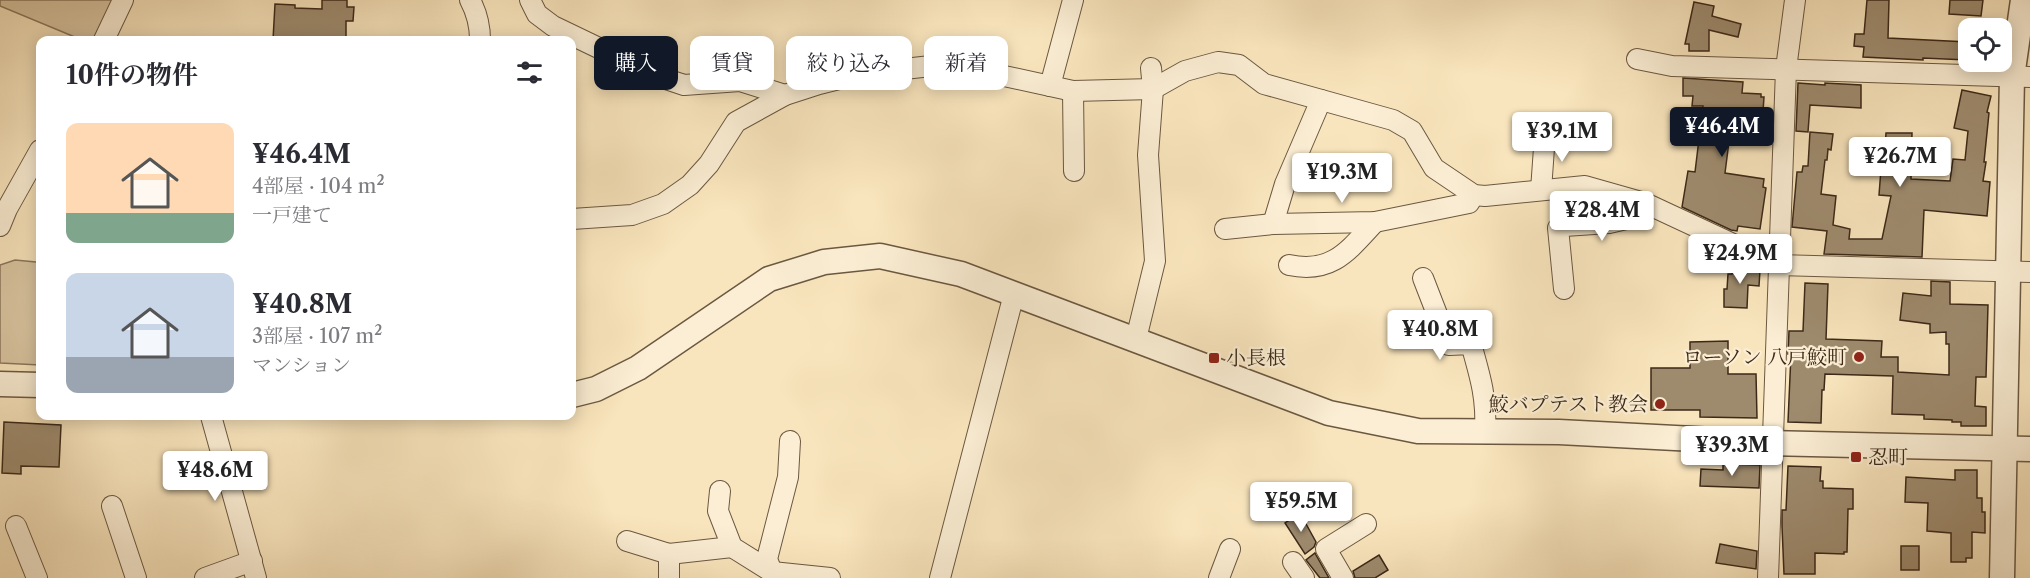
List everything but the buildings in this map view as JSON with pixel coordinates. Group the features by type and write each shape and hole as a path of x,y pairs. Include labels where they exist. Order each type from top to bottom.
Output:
{"street":[{"path":"106,36 123,0"},
{"path":"470,0 476,12 480,36"},
{"path":"530,0 537,14 553,26 574,36"},
{"path":"1050,86 1073,0"},
{"path":"1768,578 1786,69 1795,0"},
{"path":"2002,578 2006,449 2020,271 2023,0"},
{"path":"576,37 657,76 684,85 740,81 785,95"},
{"path":"1637,59 1672,66 2021,77"},
{"path":"576,219 632,215 663,204 690,185 709,164 736,122 785,95 859,74 949,64 1074,91 1152,89 1185,71 1218,62 1239,65 1264,84 1393,120 1412,131 1434,168 1474,195 1485,196 1585,186 1645,203 1778,265 2020,271"},
{"path":"1136,339 1155,261 1148,154 1151,68"},
{"path":"1074,91 1074,171"},
{"path":"1273,224 1285,184 1321,100"},
{"path":"1542,190 1545,134"},
{"path":"0,226 36,157"},
{"path":"1225,229 1273,224 1375,222 1469,203 1474,195"},
{"path":"1564,289 1558,228 1564,225 1609,223 1635,217 1645,203"},
{"path":"1288,265 1299,267 1329,264 1341,258 1375,222"},
{"path":"576,394 596,389 638,368 769,279 824,262 880,256 961,274 1329,413 1418,431 1559,432 1772,443 2030,449"},
{"path":"1423,278 1449,345 1470,344 1481,380 1486,408 1485,432"},
{"path":"940,578 1014,294"},
{"path":"0,384 36,385"},
{"path":"205,578 254,570 212,420"},
{"path":"772,572 767,559 788,477 790,441"},
{"path":"720,491 718,512 732,547 772,572 830,578"},
{"path":"112,506 136,578"},
{"path":"1343,578 1326,549 1366,524"},
{"path":"16,526 37,578"},
{"path":"627,541 669,554 732,547"},
{"path":"1219,578 1230,549"},
{"path":"669,554 669,578"}],"shaded area":[{"path":"0,0 114,0 97,36 72,36 0,6"},
{"path":"15,260 36,262 36,365 0,363 0,265"}],"place":[{"name":"ローソン 八戸鮫町","path":"1859,357"},
{"name":"小長根","path":"1214,358"},
{"name":"鮫バプテスト教会","path":"1660,404"},
{"name":"忍町","path":"1856,457"}]}
